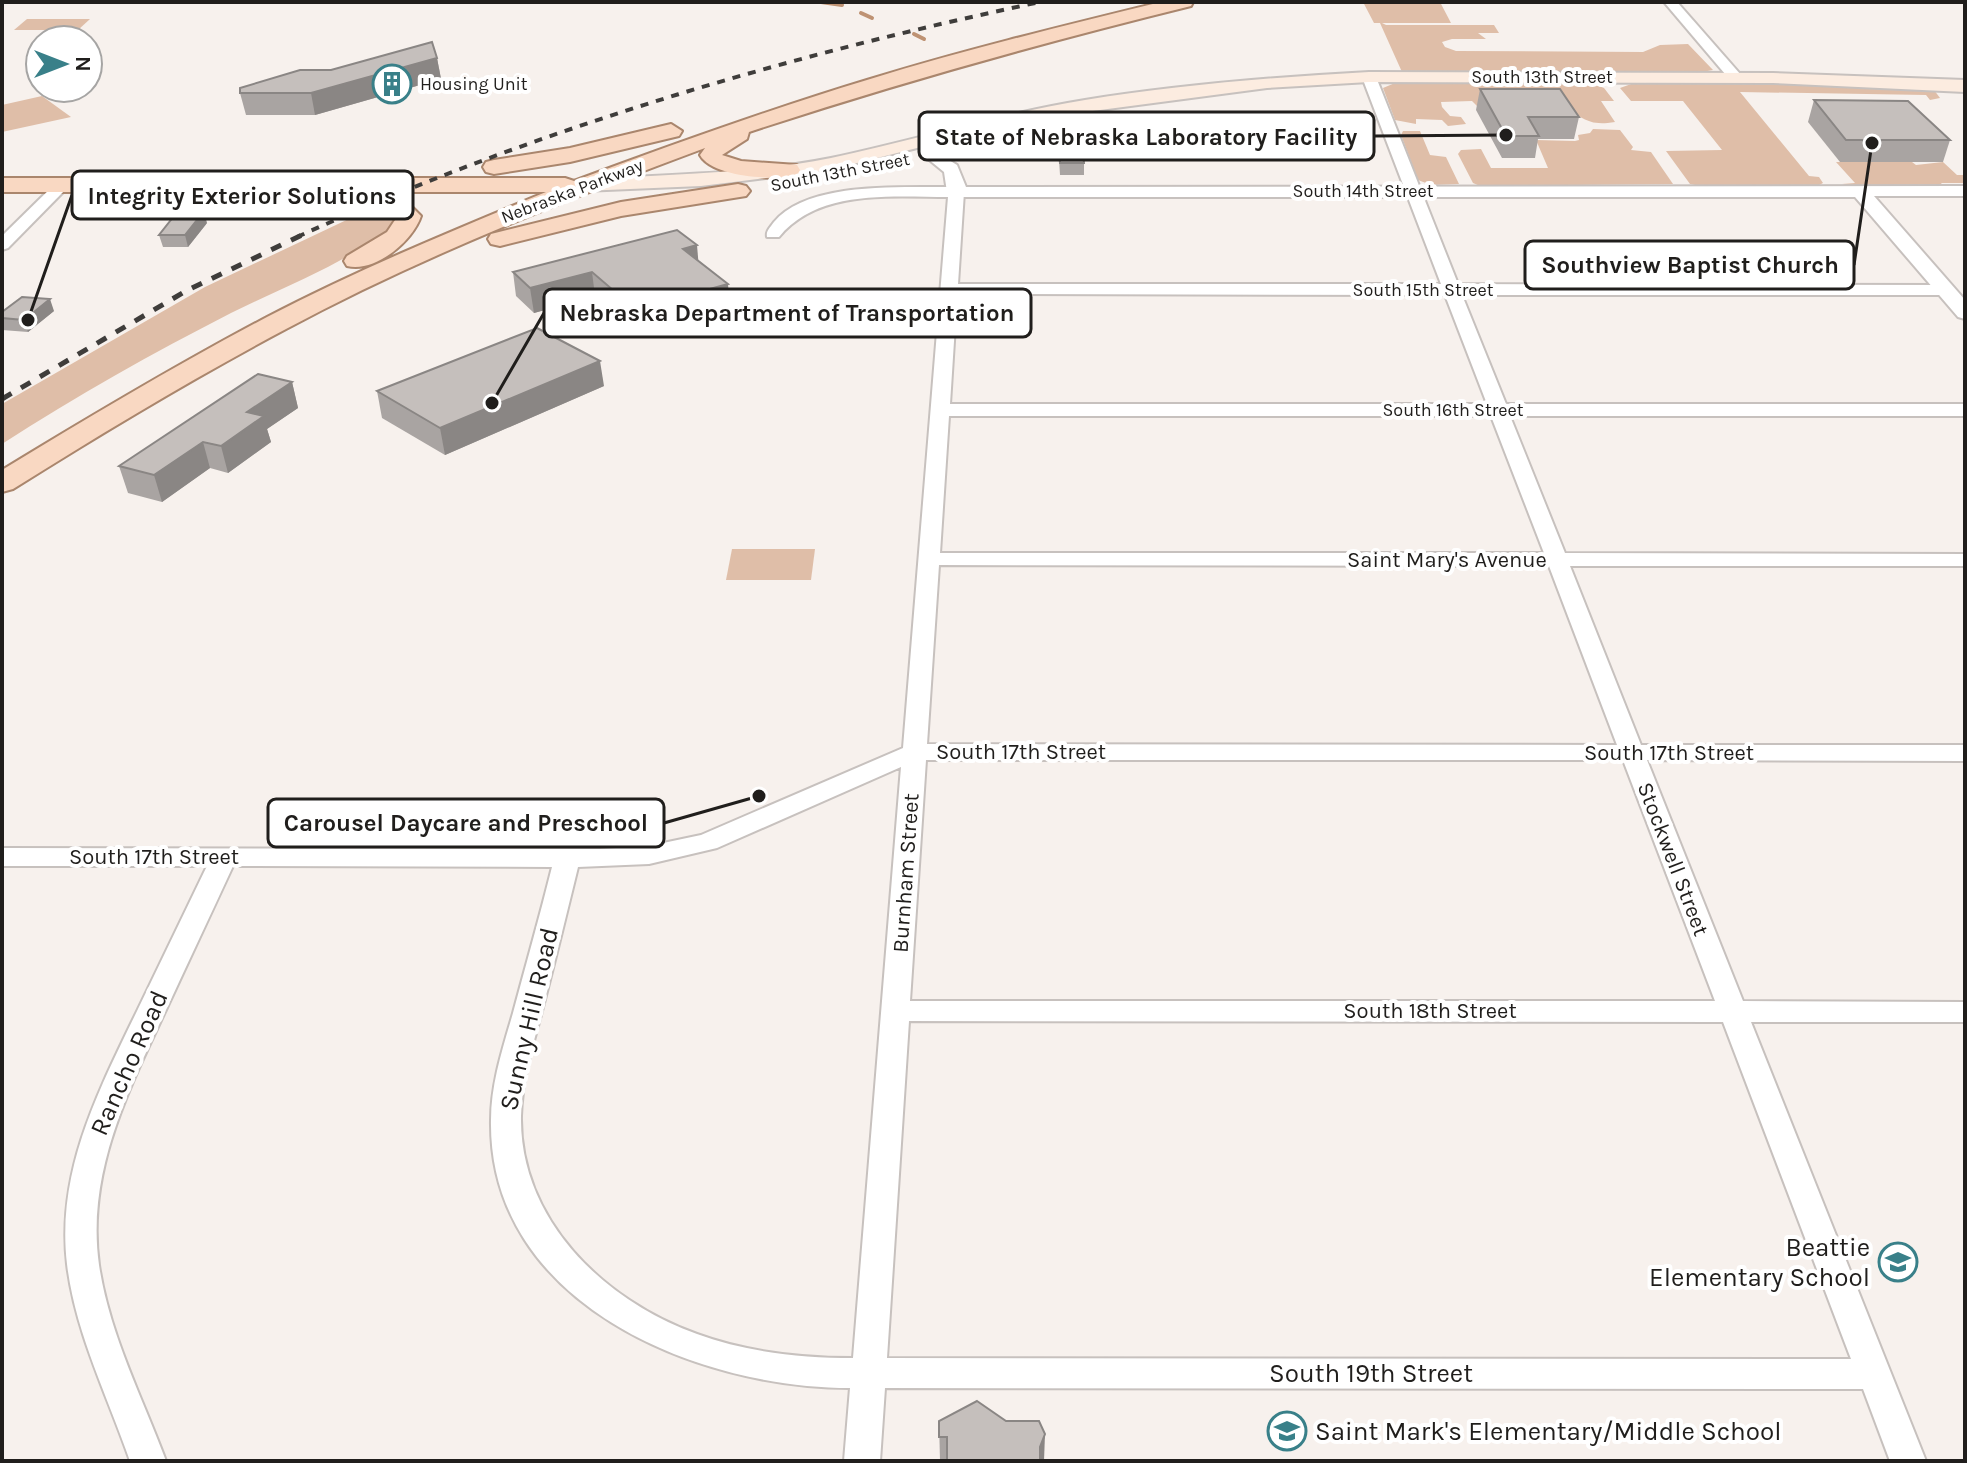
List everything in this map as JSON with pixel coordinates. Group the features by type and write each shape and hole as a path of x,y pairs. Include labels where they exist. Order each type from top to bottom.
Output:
{"main road":[{"name":"Nebraska Parkway","path":"2,483 102,420 264,330 549,191 803,93 980,41 1160,3"},
{"name":"Nebraska Parkway","path":"583,185 759,123 1010,45 1160,3"},
{"name":"South 13th Street","path":"583,185 649,184 789,170 867,156 1030,116 1230,86 1369,77 1736,78 1965,86"},
{"path":"2,198 56,191 265,185 442,174 570,155 657,135 803,93"},
{"name":"South 13th Street","path":"549,191 666,197 738,191 843,174 931,154 1121,102"},
{"path":"759,123 717,146 711,155 713,159 738,168 789,170"},
{"path":"2,185 56,191 515,197 583,185"},
{"path":"265,185 549,191"},
{"path":"264,330 400,274 519,234 621,209 738,191"},
{"path":"325,277 385,245 408,221 406,211 399,207 348,197"},
{"name":"Nebraska Parkway","path":"2,455 156,364 325,277 515,197"}],"street":[{"path":"1670,2 1736,78"},
{"name":"Stockwell Street","path":"1369,77 1908,1461"},
{"name":"Burnham Street","path":"862,1461 958,182 945,162 931,154"},
{"path":"2,245 56,191"},
{"path":"1860,191 1965,313"},
{"name":"South 14th Street","path":"773,234 791,214 836,198 956,192 1965,191"},
{"name":"South 15th Street","path":"950,289 1945,290"},
{"name":"South 16th Street","path":"941,410 1965,410"},
{"name":"Saint Mary's Avenue","path":"929,559 1965,560"},
{"name":"South 17th Street","path":"2,857 567,858 649,855 708,842 915,752 1965,753"},
{"name":"Rancho Road","path":"148,1461 94,1321 82,1263 81,1211 89,1160 104,1110 224,857"},
{"name":"Sunny Hill Road","path":"567,858 512,1070 506,1114 511,1174 534,1226 579,1281 602,1301 653,1333 683,1346 768,1368 869,1372"},
{"name":"South 18th Street","path":"895,1011 1965,1012"},
{"name":"South 19th Street","path":"869,1372 1874,1374"}],"shaded area":[{"path":"1363,2 1440,2 1451,23 1382,23 1386,25 1494,25 1499,33 1478,33 1486,39 1442,42 1445,47 1456,51 1643,52 1660,45 1688,44 1713,70 1696,73 1402,72 1380,23 1374,23"},
{"path":"27,19 90,19 85,24 24,24 24,30 14,30"},
{"path":"1766,82 1934,90 1940,98 1930,100 1926,95 1740,92 1809,176 1819,177 1823,183 1817,186 1700,186 1690,184 1666,151 1722,150 1683,101 1631,101 1620,88 1634,83"},
{"path":"1395,83 1594,84 1604,88 1614,101 1601,101 1615,122 1591,122 1570,113 1552,111 1480,109 1472,101 1441,102 1450,116 1461,117 1466,124 1448,126 1442,120 1416,119 1416,124 1395,120 1383,88"},
{"path":"24,100 24,104 53,104 71,117 2,132 2,105"},
{"path":"1593,129 1620,130 1633,147 1631,150 1651,152 1673,184 1480,186 1473,183 1458,154 1461,150 1481,149 1491,168 1548,168 1536,140 1575,141 1579,140 1578,135 1590,133"},
{"path":"1403,131 1420,131 1430,155 1446,157 1459,184 1431,185 1418,180 1401,135"},
{"path":"1836,162 1912,162 1916,165 1943,162 1957,175 1963,175 1965,183 1941,183 1944,187 1849,186 1842,184 1855,183"},
{"path":"376,206 390,209 397,216 398,223 359,250 144,359 2,444 2,404 205,287"},
{"path":"732,549 815,549 811,580 726,580"}],"building":[{"path":"432,42 437,58 311,93 240,93 240,88 300,70 331,70"},
{"path":"1480,89 1560,89 1579,117 1528,117 1539,136 1506,136"},
{"path":"1814,100 1908,101 1950,140 1846,140"},
{"path":"1058,142 1082,142 1084,163 1060,163"},
{"path":"178,211 204,211 185,235 159,235"},
{"path":"677,230 697,245 683,249 728,284 710,289 717,294 662,309 655,304 635,309 592,272 530,288 513,272"},
{"path":"22,297 50,299 24,320 2,318 2,312"},
{"path":"537,328 600,361 440,428 377,391"},
{"path":"258,374 292,382 247,412 264,416 221,446 203,442 154,475 119,466"},
{"path":"977,1401 1006,1421 1039,1421 1045,1434 1040,1447 1040,1461 947,1461 947,1437 939,1437 939,1421"}],"waterway":[{"path":"821,2 842,5"},
{"path":"861,13 872,18"},
{"path":"914,34 924,39"}],"railway":[{"path":"297,237 478,162 662,99 850,46 1040,2"},
{"path":"2,399 186,291 302,235"}],"place":[{"name":"Housing Unit","path":"392,84"},
{"name":"State of Nebraska Laboratory Facility","path":"1506,135"},
{"name":"Southview Baptist Church","path":"1872,143"},
{"name":"Integrity Exterior Solutions","path":"28,320"},
{"name":"Nebraska Department of Transportation","path":"492,403"},
{"name":"Carousel Daycare and Preschool","path":"759,796"},
{"name":"Beattie Elementary School","path":"1898,1262"},
{"name":"Saint Mark's Elementary/Middle School","path":"1287,1431"}]}
